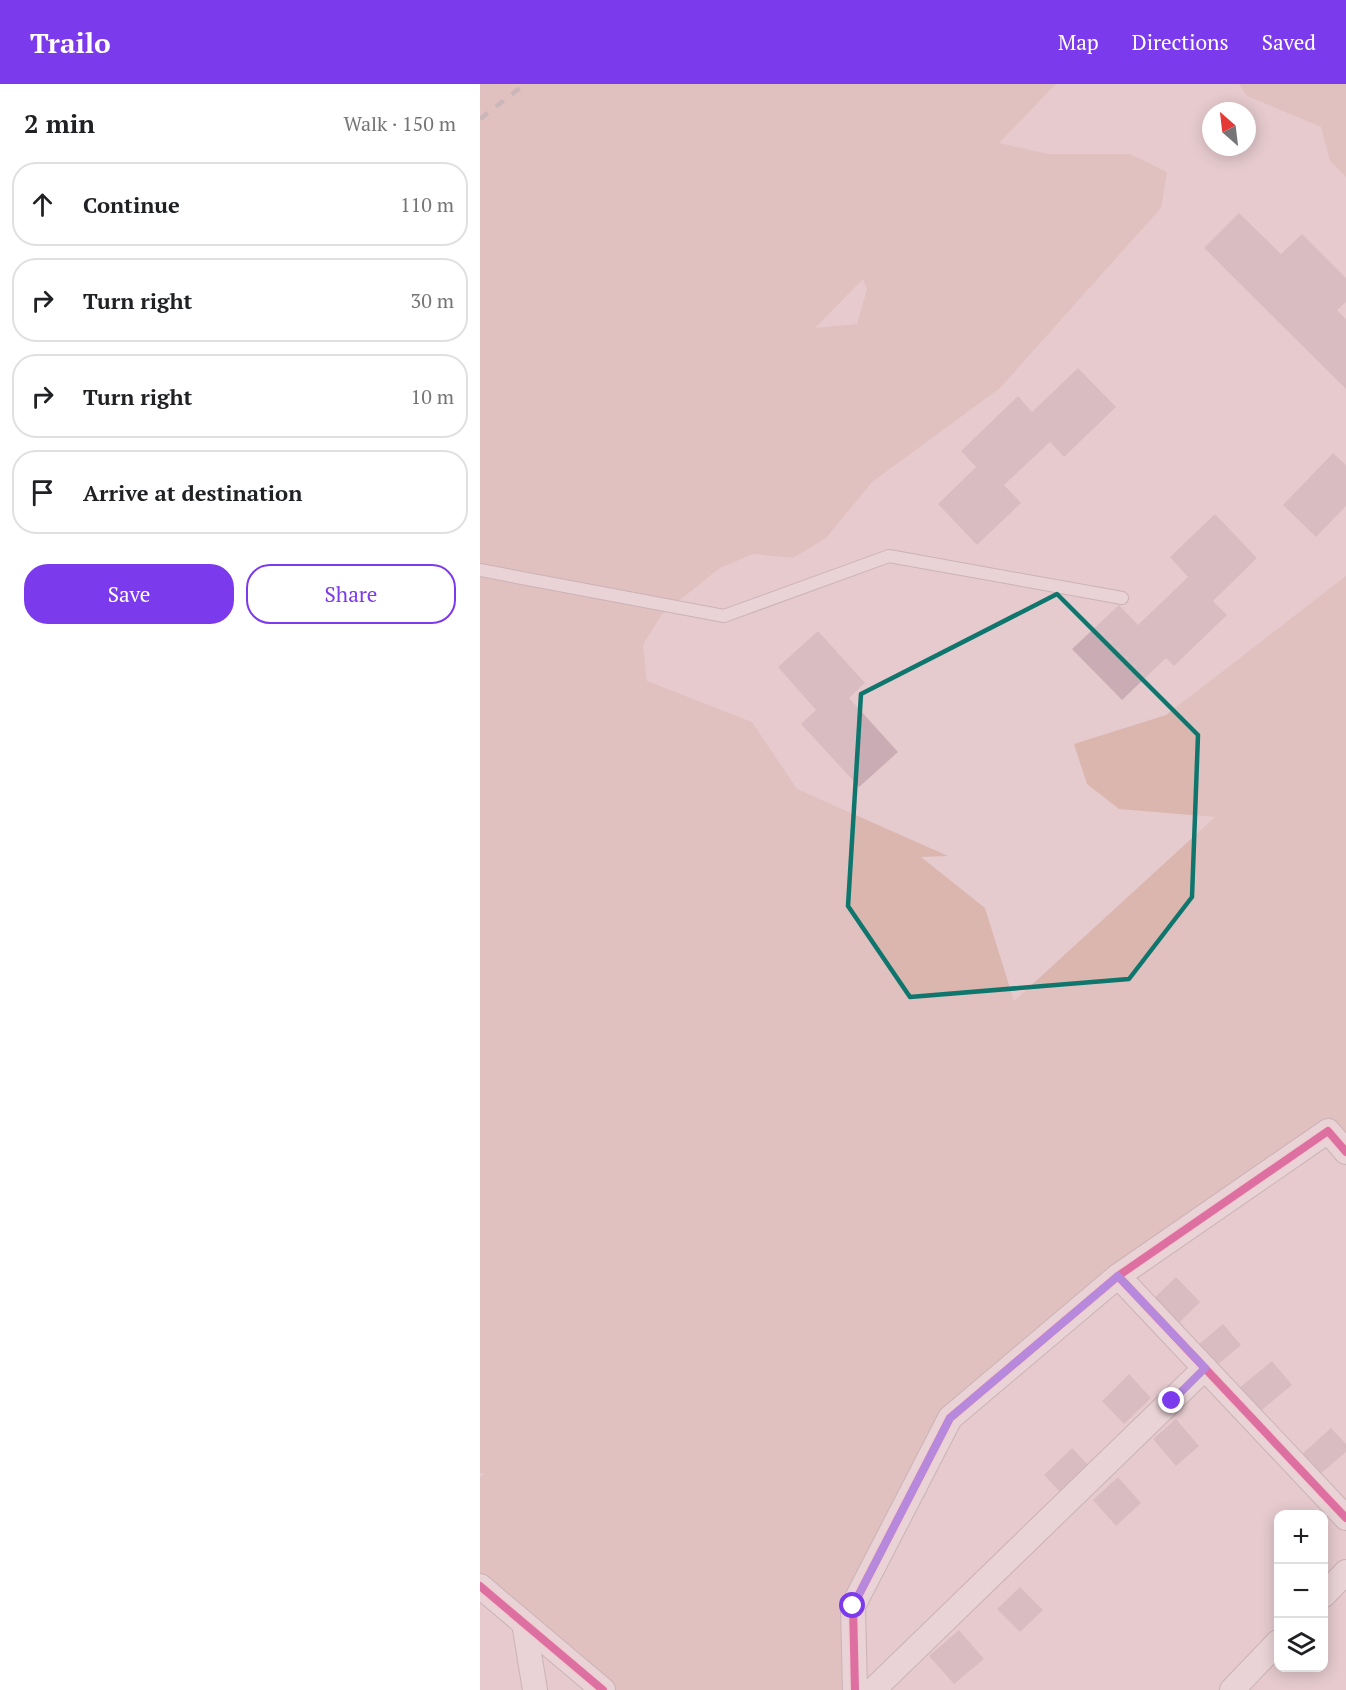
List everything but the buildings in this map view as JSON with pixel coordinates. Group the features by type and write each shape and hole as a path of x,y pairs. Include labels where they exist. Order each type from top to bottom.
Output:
{"street":[{"path":"855,1690 853,1606 950,1418 1118,1276 1328,1131 1346,1152"},
{"path":"1118,1276 1346,1518"},
{"path":"873,1690 1205,1368"},
{"path":"1328,1590 1346,1572"},
{"path":"480,1586 603,1690"},
{"path":"524,1623 535,1690"},
{"path":"1232,1690 1274,1646"}],"lane":[{"path":"480,570 723,616 889,556 1122,598"}],"highlighted area":[{"path":"1057,594 1198,735 1192,897 1129,979 910,997 848,906 861,694"}],"shaded area":[{"path":"480,84 1056,84 999,143 1049,154 1130,154 1167,172 1161,208 1000,388 872,482 826,538 793,558 753,554 720,568 662,614 643,645 647,681 752,722 797,789 948,856 921,857 985,908 1014,1001 1215,817 1119,809 1087,784 1074,744 1166,715 1346,576 1346,1152 1329,1132 950,1418 853,1606 855,1690 603,1690 480,1586 480,1477 484,1473 480,1473","holes":["863,279 867,289 857,324 815,328"]},
{"path":"1239,84 1346,84 1346,177 1330,161 1321,127 1247,96"}],"railway":[{"path":"480,119 525,84"}],"cycle path":[{"path":"855,1690 853,1606 950,1418 1118,1276 1328,1131 1346,1152"},
{"path":"1118,1276 1346,1518"},
{"path":"480,1586 603,1690"}],"route":[{"path":"853,1606 950,1418 1118,1276 1205,1368 1172,1401"}]}
